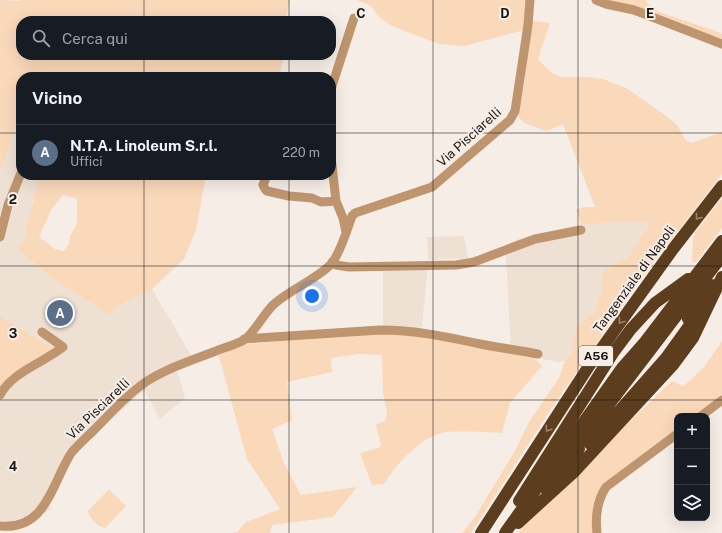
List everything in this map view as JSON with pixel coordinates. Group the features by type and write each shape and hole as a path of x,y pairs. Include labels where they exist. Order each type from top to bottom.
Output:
{"highway":[{"name":"Tangenziale di Napoli","path":"481,533 589,366 673,249 722,186"},
{"name":"A56","path":"511,527 622,368 644,342 722,241"},
{"path":"511,527 623,376 722,249"},
{"path":"511,527 722,256"},
{"path":"545,491 683,318 722,264"},
{"path":"511,527 520,499 613,353 655,303 698,271"},
{"path":"511,527 629,349 669,301 698,271"},
{"path":"511,527 545,491 658,359 722,271"},
{"path":"511,527 576,471 682,354 693,338 722,277"},
{"path":"540,503 666,358 691,324 722,277"},
{"path":"557,487 669,361 694,328 714,294"}],"street":[{"name":"Via Pisciarelli","path":"244,340 267,311 278,301 323,271 332,262 338,253 355,212 427,190 436,184 512,117 515,111 528,25 530,0"},
{"path":"596,0 606,4 634,10 722,44"},
{"path":"336,74 354,18"},
{"path":"0,237 8,205 18,180"},
{"path":"265,180 263,185 267,191 289,196 312,198 321,202 336,201"},
{"path":"334,180 336,201 343,218 346,232"},
{"path":"332,262 336,265 349,267 456,265 474,262 535,240 581,230"},
{"name":"Via Pisciarelli","path":"0,526 17,526 25,523 41,511 72,452 139,387 154,378 197,358 244,340 395,330 423,332 538,354"},
{"path":"0,395 6,386 19,375 53,355 63,347 42,332"},
{"path":"705,413 722,400"},
{"path":"597,533 597,506 606,487 674,436"}],"shaded area":[{"path":"0,0 290,0 286,16 16,16 16,60 283,60 280,72 16,72 16,127 0,171"},
{"path":"357,0 527,0 524,30 464,46 439,44 392,26 379,17 371,6"},
{"path":"602,0 645,0 651,7 659,12 722,34 722,40"},
{"path":"531,21 550,23 538,59 551,72 561,77 603,79 626,88 677,125 685,139 691,143 722,132 722,174 643,276 553,406 471,533 462,533 475,517 516,449 529,422 559,378 565,360 571,353 577,325 593,314 604,288 601,286 604,270 628,257 649,225 647,221 581,224 576,210 584,207 595,207 563,124 546,131 524,123 518,116 524,85"},
{"path":"16,127 16,180 39,180 32,203 32,210 27,223 24,243 18,249 49,276 109,315 121,304 152,289 195,362 177,370 185,398 160,419 145,391 137,396 107,424 102,419 69,452 44,501 52,508 30,525 0,530 0,390 54,349 0,316 0,171"},
{"path":"40,180 205,180 196,230 184,259 152,289 121,304 109,315 49,276 18,249 25,237 36,188","holes":["63,195 77,199 77,224 70,236 69,244 64,251 55,249 39,237 51,210"]},
{"path":"722,198 722,228 696,262 693,263 693,238 697,230"},
{"path":"616,221 647,221 649,225 628,257 604,270 605,288 593,314 578,325 571,353 565,360 559,362 511,353 506,255 504,246 519,239 581,224"},
{"path":"464,236 468,258 428,260 427,237"},
{"path":"428,267 421,334 383,332 383,269"},
{"path":"0,316 54,349 0,390"},
{"path":"383,332 421,334 533,357 542,366 510,403 502,433 460,431 438,434 419,444 395,468 384,484 372,485 360,453 381,447 376,424 385,421 387,412 383,393 382,355 358,354 331,358 332,372 287,382 292,420 272,429 284,463 301,495 357,487 333,517 272,525 270,533 232,533 238,531 246,522 280,509 247,459 218,353 238,345"},
{"path":"722,341 722,394 698,413 674,413 674,431 605,482 595,533 518,533 574,474 672,381 684,386 704,367"},
{"path":"109,489 126,506 105,528 99,526 89,516 88,511"}],"place":[{"name":"N.T.A. Linoleum S.r.l.","path":"60,313"}]}
